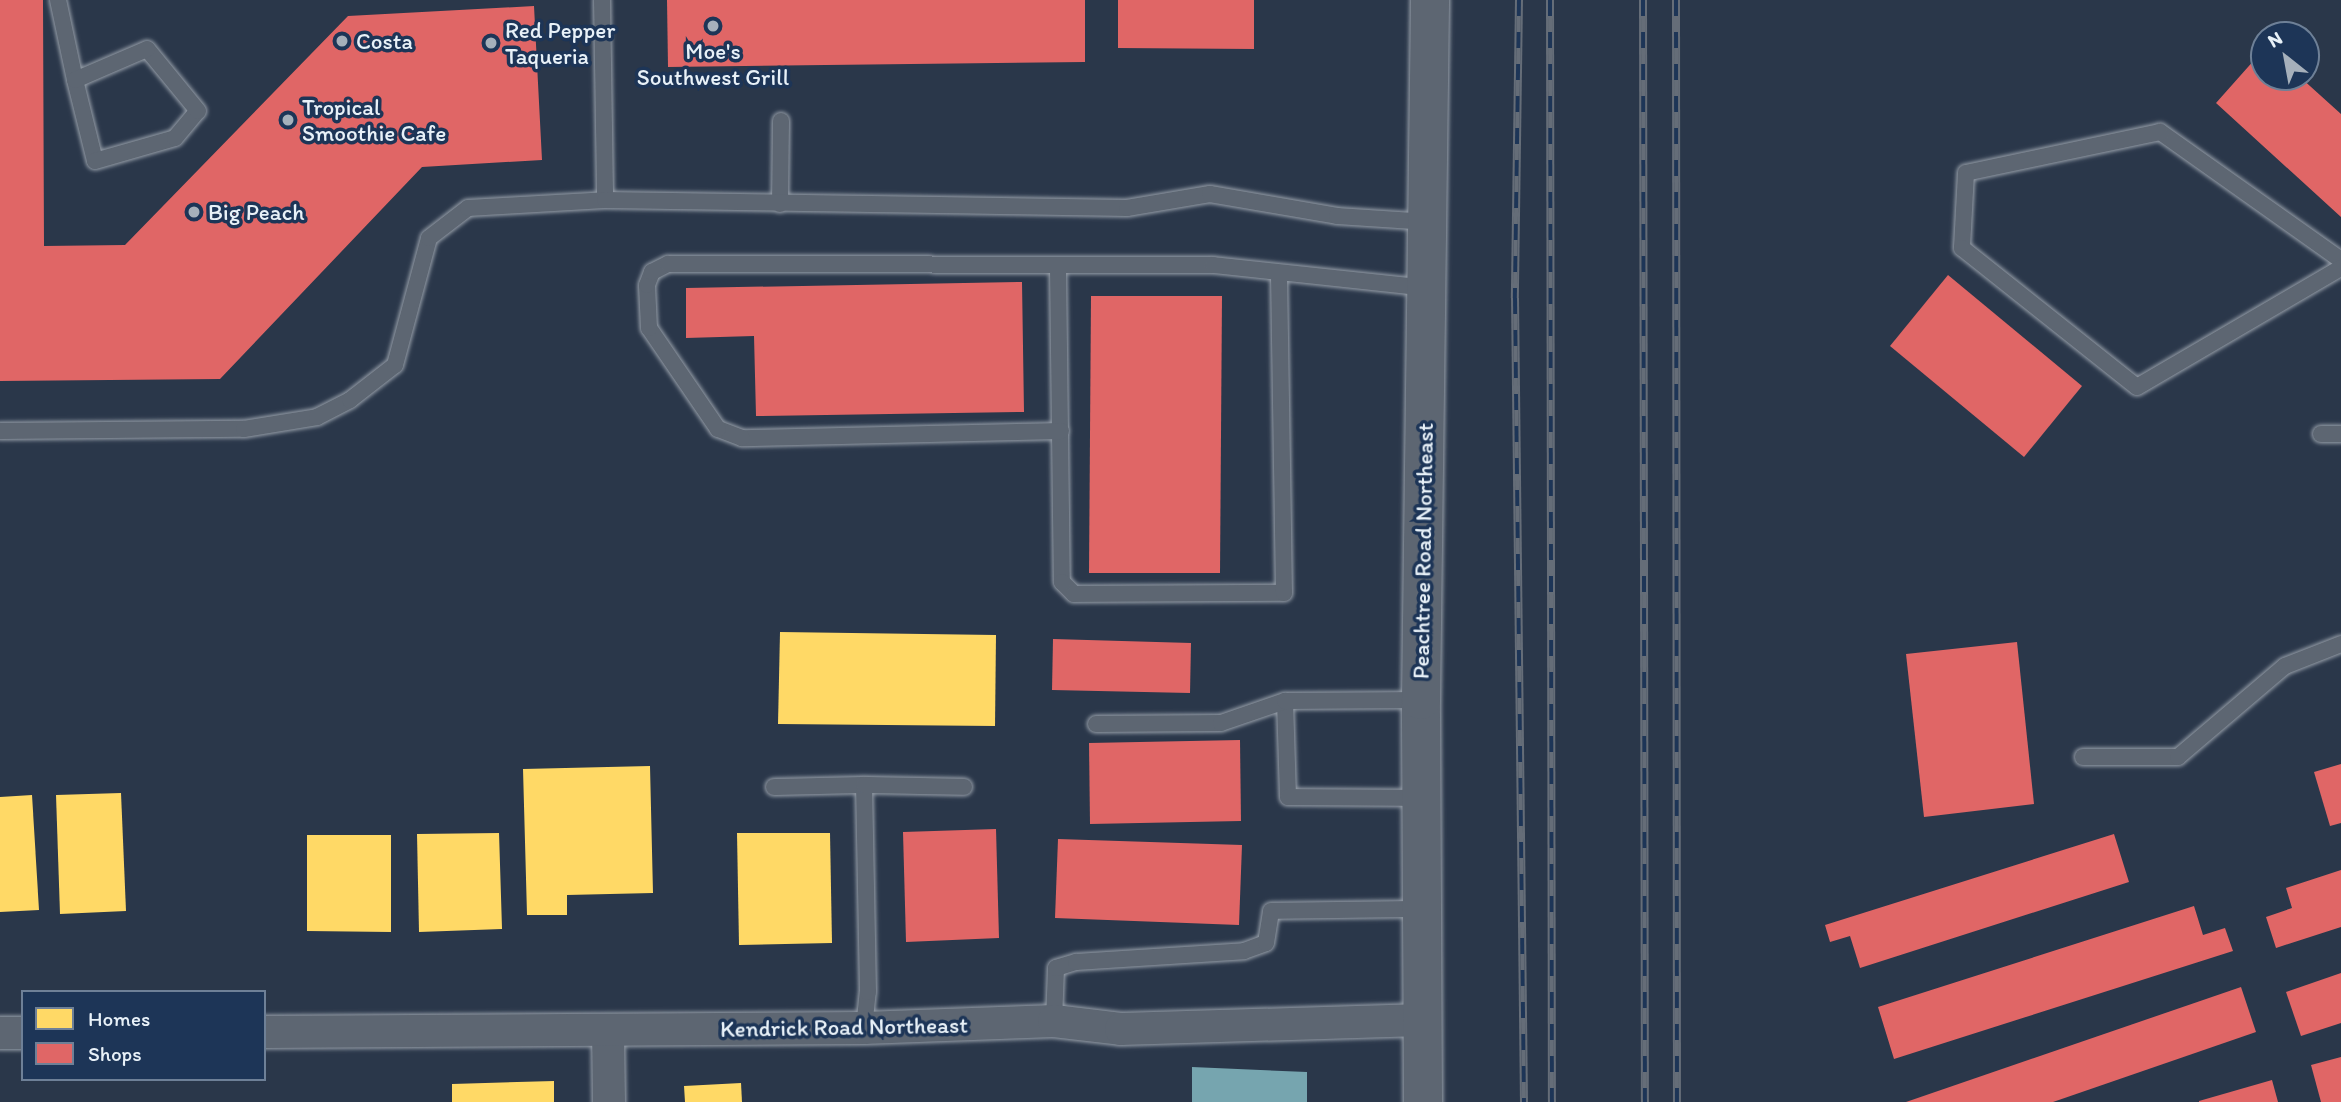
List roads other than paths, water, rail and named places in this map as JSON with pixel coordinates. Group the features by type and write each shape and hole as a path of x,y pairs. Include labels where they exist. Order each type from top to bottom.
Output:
{"highway":[{"name":"Peachtree Road Northeast","path":"1423,1102 1421,700 1430,0"}],"street":[{"name":"Kendrick Road Northeast","path":"266,1032 864,1028 1054,1021 1121,1029 1422,1020"},
{"path":"608,1031 608,1102"},
{"path":"0,1033 21,1032"}],"lane":[{"path":"58,0 75,80 95,161 174,138 198,111 147,48 75,80"},
{"path":"602,0 605,200"},
{"path":"780,204 781,121"},
{"path":"2341,260 2160,132 1966,173 1962,248 2137,387 2341,268"},
{"path":"0,431 244,429 317,417 350,400 396,365 429,239 468,208 605,200 1127,208 1210,194 1337,216 1429,222"},
{"path":"1061,431 742,438 718,429 649,328 647,285 652,272 668,264 1058,268 1213,265 1427,288"},
{"path":"1058,268 1062,582 1074,594 1284,593 1279,274"},
{"path":"2320,434 2341,433"},
{"path":"2083,757 2178,757 2285,666 2341,644"},
{"path":"1096,724 1221,723 1285,701 1421,700"},
{"path":"1285,701 1287,797 1423,798"},
{"path":"864,785 868,992 864,1028"},
{"path":"774,787 964,787"},
{"path":"1054,1021 1056,968 1076,962 1244,951 1266,943 1271,911 1422,909"}],"railway":[{"path":"1519,0 1515,298 1524,1102"},
{"path":"1550,0 1552,1102"},
{"path":"1643,0 1645,1102"},
{"path":"1676,0 1677,1102"}],"place":[{"name":"Moe's Southwest Grill","path":"713,26"},
{"name":"Costa","path":"342,41"},
{"name":"Red Pepper Taqueria","path":"491,43"},
{"name":"Tropical Smoothie Cafe","path":"288,120"},
{"name":"Big Peach","path":"194,212"}]}
